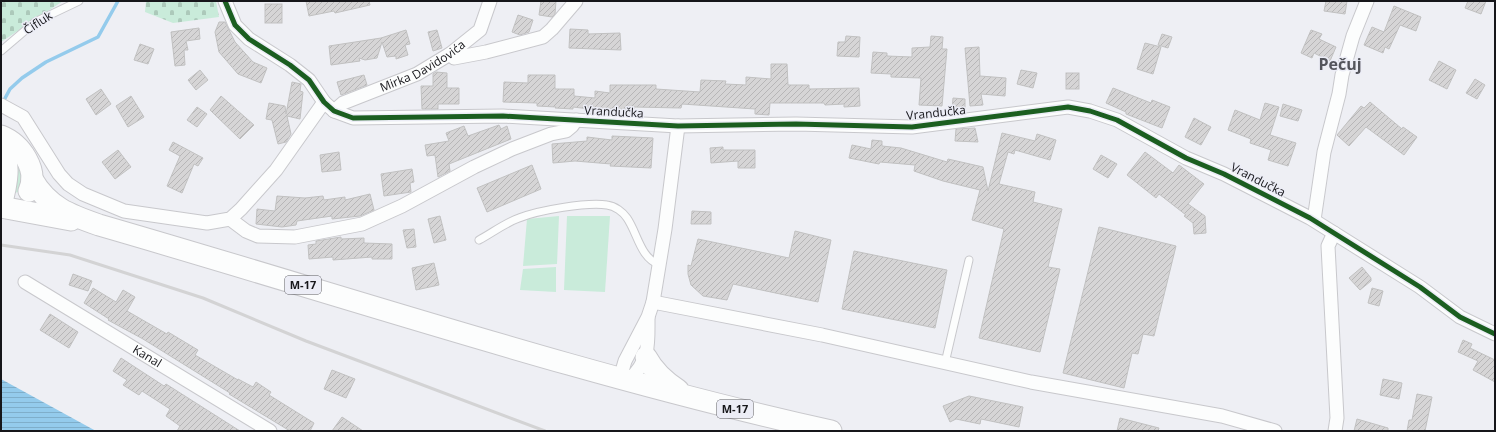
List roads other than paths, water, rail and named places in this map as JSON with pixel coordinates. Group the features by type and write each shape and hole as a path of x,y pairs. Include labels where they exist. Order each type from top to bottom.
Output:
{"main road":[{"path":"1,136 12,142 20,149 30,169 32,179 39,191 60,209 99,225"},
{"path":"1,143 6,155 8,167 5,207"},
{"path":"5,207 26,196 32,179"},
{"name":"M-17","path":"5,207 99,225 507,346 690,398 831,431"},
{"path":"646,357 652,369 659,376 690,398"}],"street":[{"name":"Vrandučka","path":"225,1 235,26 249,39 290,65 309,80 324,102 334,112 352,118 503,116 678,126 796,124 912,127 1068,108 1090,110 1123,123 1186,158 1224,174 1314,220 1420,287 1460,317 1495,334"},
{"name":"Mirka Davidovića","path":"334,112 343,104 417,74 450,54 480,30 490,1"},
{"path":"450,54 454,58 543,37 552,29 576,1"},
{"path":"1314,220 1324,152 1339,94 1342,75 1353,36 1367,1"},
{"path":"5,107 23,117 59,174 68,184 83,194 124,211 207,223 230,219 276,170 324,102"},
{"path":"230,219 246,231 258,236 295,237 362,224 402,206 474,167 512,149 551,134 566,131 576,120"},
{"path":"624,379 625,361 648,317 653,302 660,265 678,126"},
{"path":"1334,233 1328,246 1337,418 1335,431"},
{"name":"Kanal","path":"25,282 270,431"},
{"path":"653,302 822,336 1031,382 1222,416 1275,431"},
{"path":"624,379 637,372 646,357 648,317"}],"lane":[{"name":"Čifluk","path":"1,51 35,22 79,1"},
{"path":"479,240 518,218 534,213 589,205 608,205 622,212 628,219 645,254 652,262 660,265"},
{"path":"944,363 970,260"}],"water":[{"path":"1,379 96,431 5,431 1,429"}],"waterway":[{"path":"3,102 10,89 22,78 46,62 98,37 118,1"}],"railway":[{"path":"1,245 70,255 203,298 306,341 545,431"}],"district":[{"name":"Pečuj","path":"1340,64"}]}
